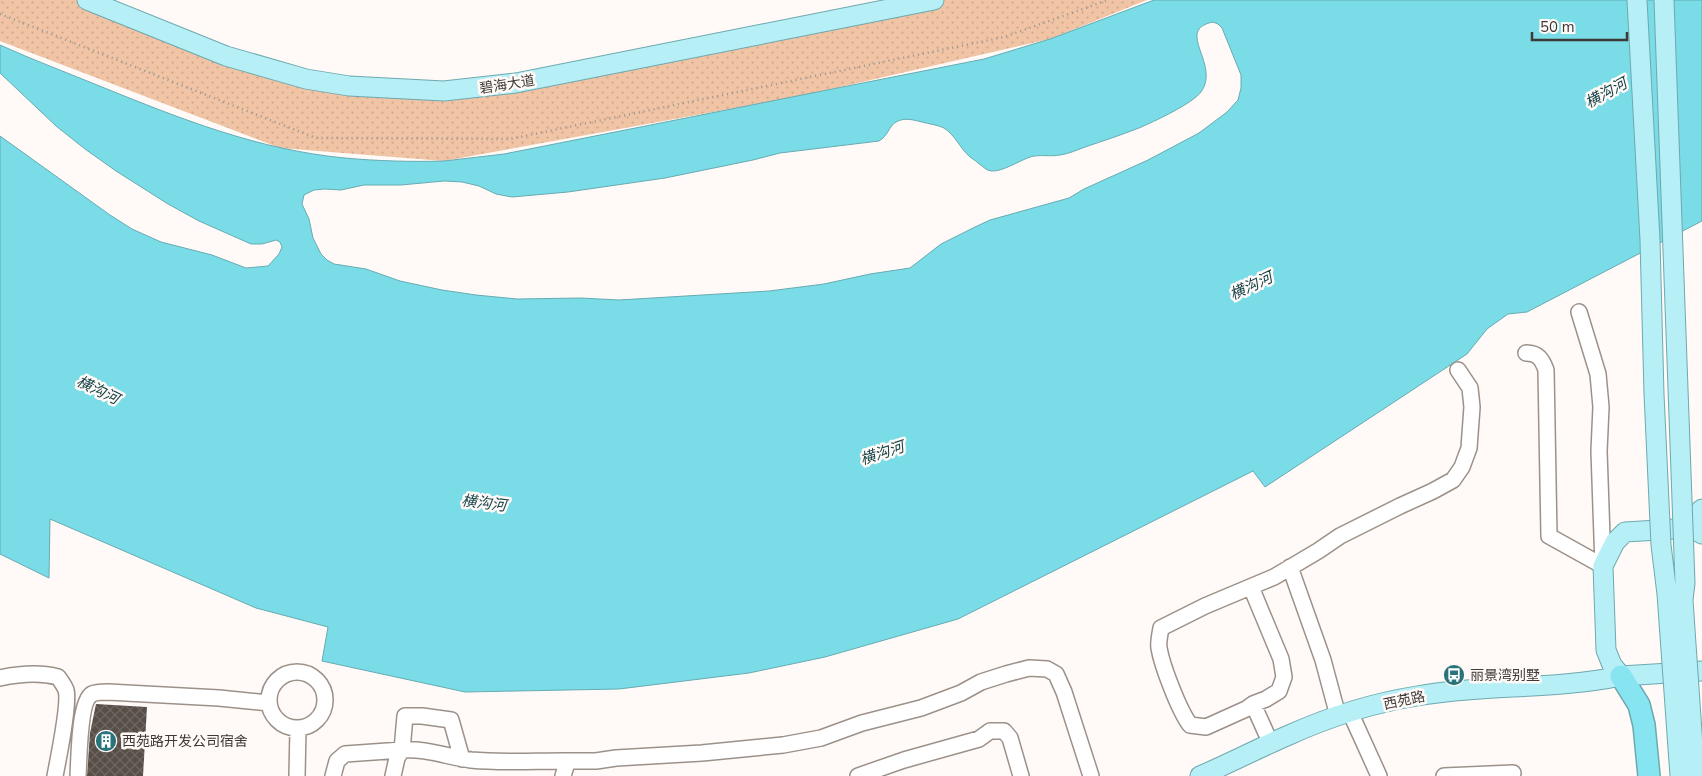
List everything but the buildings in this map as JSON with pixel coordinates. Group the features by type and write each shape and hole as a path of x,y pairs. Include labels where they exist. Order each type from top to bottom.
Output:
{"highway":[{"path":"1621,676 1639,705 1644,725 1648,769"}],"main road":[{"name":"碧海大道","path":"87,0 226,56 306,79 349,86 444,91 523,82 934,0"},
{"name":"碧海大道","path":"104,0 228,50 306,72 349,79 443,84 491,80 530,73 902,0"},
{"path":"1637,0 1650,240 1660,545 1667,594 1680,776"},
{"path":"1664,0 1685,583 1683,600 1695,776"},
{"path":"1621,676 1612,665 1606,650 1603,566 1607,554 1625,532 1697,531 1694,517 1702,509"},
{"name":"西苑路","path":"1200,776 1290,734 1344,714 1417,696 1473,689 1582,683 1621,676 1702,671"}],"street":[{"path":"1579,312 1598,374 1601,406 1599,451 1603,566"},
{"path":"1526,353 1534,353 1542,360 1546,370 1549,536 1603,566"},
{"path":"1251,587 1278,652 1284,677 1279,691 1246,709 1206,727 1190,725 1184,717 1177,700 1158,647 1161,628 1290,568 1340,536 1453,480 1462,467 1469,448 1472,407 1470,388 1458,370"},
{"path":"1290,568 1344,714 1379,776"},
{"path":"333,776 337,761 345,754 402,750 486,761 596,761 783,745 822,738 862,723 921,708 961,693 981,682 1029,668 1047,669 1056,674 1064,692 1092,776"},
{"path":"298,671 316,678 322,686 325,695 325,705 322,713 309,726 298,728 291,728 276,719 269,703 273,685 280,677 298,671"},
{"path":"0,678 49,674 58,677 62,683 66,692 66,704 56,776"},
{"path":"78,776 78,757 84,709 87,699 92,694 108,692 219,698 269,703"},
{"path":"1253,704 1271,744"},
{"path":"393,776 396,758 402,750 404,716 451,720 462,758"},
{"path":"297,776 298,728"},
{"path":"858,776 904,760 979,739 990,730 1004,731 1010,738 1021,776"},
{"path":"563,776 566,766 564,761"},
{"path":"1444,776 1513,773"}],"shaded area":[{"path":"0,0 93,0 269,70 456,90 931,0 1147,0 1050,39 801,96 444,161 280,148 0,41"}],"water":[{"name":"横沟河","path":"1154,0 1702,0 1702,221 1527,312 1508,314 1487,329 1467,354 1265,487 1253,471 958,619 825,657 749,673 619,689 465,692 322,661 328,627 256,608 50,519 49,578 0,554 0,136 110,215 132,229 161,242 212,255 246,268 268,266 279,254 282,247 280,242 276,240 262,244 251,244 199,221 168,204 85,149 56,126 0,73 0,45 161,110 221,132 251,140 313,154 345,158 382,161 444,161 504,154 984,59 1050,39","holes":["1213,22 1222,28 1241,75 1241,88 1238,100 1227,112 1199,133 1148,160 1084,189 1069,198 990,220 941,244 910,268 824,284 769,291 619,300 581,298 517,299 476,295 400,281 366,269 334,264 321,254 313,238 309,219 302,204 304,195 314,190 341,190 364,185 401,185 444,181 462,182 479,186 496,194 512,197 568,192 665,178 780,153 879,141 894,124 899,120 906,119 944,128 970,157 987,170 995,171 1030,157 1066,154 1119,136 1153,122 1189,102 1201,92 1206,81 1206,70 1197,40 1197,32 1202,26"]}],"place":[{"name":"丽景湾别墅","path":"1454,675"},
{"name":"西苑路开发公司宿舍","path":"106,741"}]}
